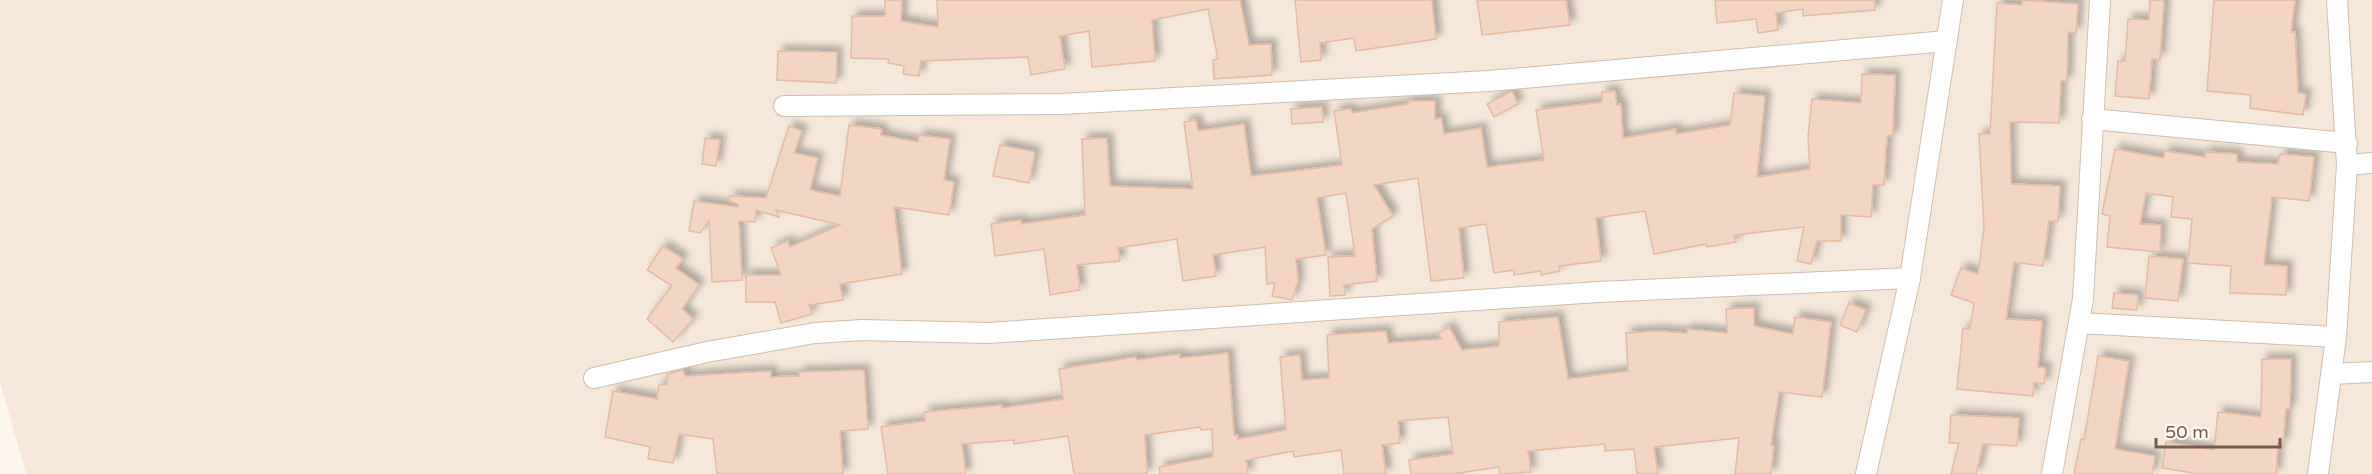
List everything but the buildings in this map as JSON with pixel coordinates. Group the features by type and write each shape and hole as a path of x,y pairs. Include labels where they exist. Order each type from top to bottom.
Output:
{"street":[{"path":"1866,474 1910,278 1953,0"},
{"path":"2052,474 2079,323 2100,0"},
{"path":"2318,474 2336,337 2348,143 2337,0"},
{"path":"784,106 1061,104 1478,81 1947,41"},
{"path":"2092,119 2348,143"},
{"path":"2347,165 2372,163"},
{"path":"594,378 707,352 815,333 862,330 988,333 1598,292 1910,278"},
{"path":"2079,323 2336,337"},
{"path":"2332,374 2372,372"}],"shaded area":[{"path":"0,0 2372,0 2372,474 26,474 0,383"}]}
